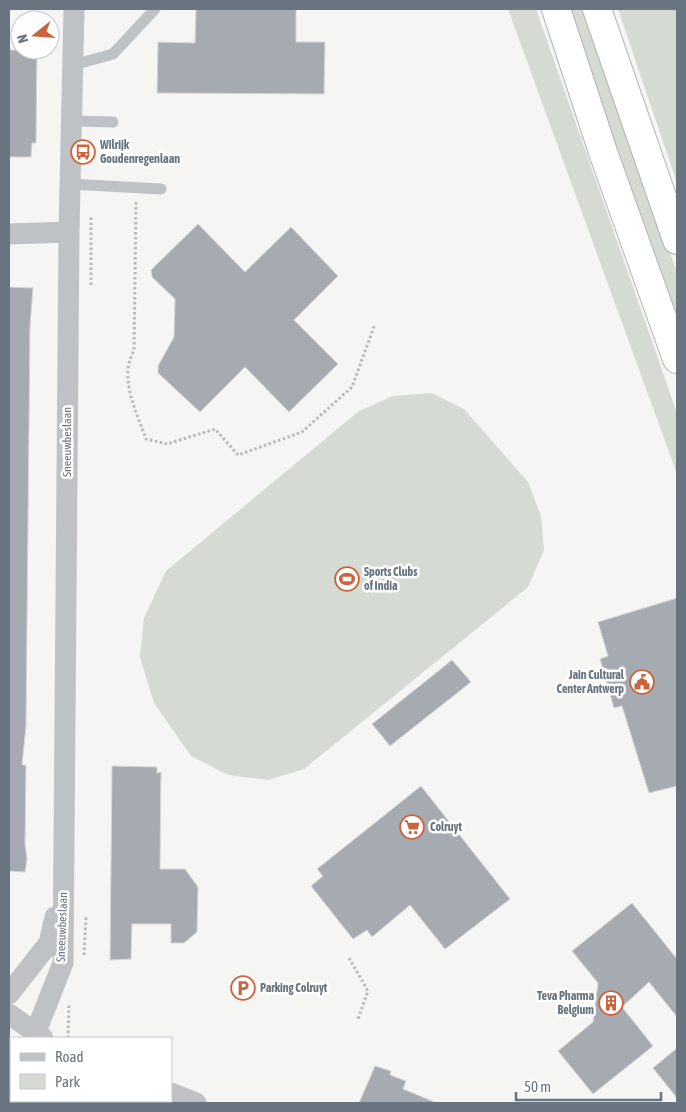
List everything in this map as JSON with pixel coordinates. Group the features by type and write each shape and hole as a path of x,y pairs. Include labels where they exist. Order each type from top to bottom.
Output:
{"highway":[{"path":"556,9 604,155 677,358"},
{"path":"597,9 677,240"}],"street":[{"name":"Sneeuwbeslaan","path":"39,1036 63,963 69,232 74,9"},
{"path":"9,234 69,232"},
{"name":"Sneeuwbeslaan","path":"9,994 49,943 64,876"},
{"path":"9,1014 39,1036"},
{"path":"172,1093 196,1103"}],"lane":[{"path":"73,65 113,54 155,9"},
{"path":"72,121 113,122"},
{"path":"70,184 162,189"}],"path":[{"path":"137,188 134,351 130,358 128,388 146,439 167,444 215,429 238,455 302,432 352,388 375,324"},
{"path":"349,958 368,991 358,1019"}],"green space":[{"path":"508,9 536,9 677,413 677,474"},
{"path":"567,9 585,9 677,273 677,324"},
{"path":"618,9 677,9 677,183"},
{"name":"Sports Clubs of India","path":"432,393 464,409 528,482 541,516 544,550 528,587 304,769 268,780 228,775 191,756 154,703 140,657 144,618 166,571 359,411 393,396"}],"building":[{"path":"196,9 296,9 296,42 325,42 324,94 157,93 158,42 195,43"},
{"path":"10,50 10,60 37,60 36,143 32,143 31,157 9,157"},
{"path":"198,224 245,272 291,227 338,276 294,320 338,364 289,412 245,367 200,412 158,373 158,366 174,337 175,299 152,277 151,270"},
{"path":"9,287 33,288 30,326 26,726 22,765 26,765 25,844 27,859 25,872 9,871"},
{"name":"Jain Cultural Center Antwerp","path":"677,598 677,786 649,793 622,706 614,708 600,659 608,656 598,622"},
{"path":"452,660 471,682 390,746 372,724"},
{"path":"112,766 157,767 157,773 161,772 160,869 185,869 198,887 197,932 184,943 171,943 171,924 132,924 131,959 110,960"},
{"name":"Colruyt","path":"421,786 510,899 445,949 410,905 372,937 367,930 353,939 311,886 323,876 317,869"},
{"name":"Teva Pharma Belgium","path":"632,903 677,959 677,1017 649,982 622,1007 653,1046 593,1094 558,1051 593,1022 598,983 572,951"},
{"path":"677,1048 677,1098 653,1068"},
{"path":"375,1066 391,1071 390,1075 406,1081 403,1089 437,1103 359,1103"}],"place":[{"name":"Wilrijk Goudenregenlaan","path":"83,152"},
{"name":"Sports Clubs of India","path":"347,579"},
{"name":"Jain Cultural Center Antwerp","path":"642,682"},
{"name":"Colruyt","path":"412,827"},
{"name":"Parking Colruyt","path":"243,988"},
{"name":"Teva Pharma Belgium","path":"611,1003"}]}
